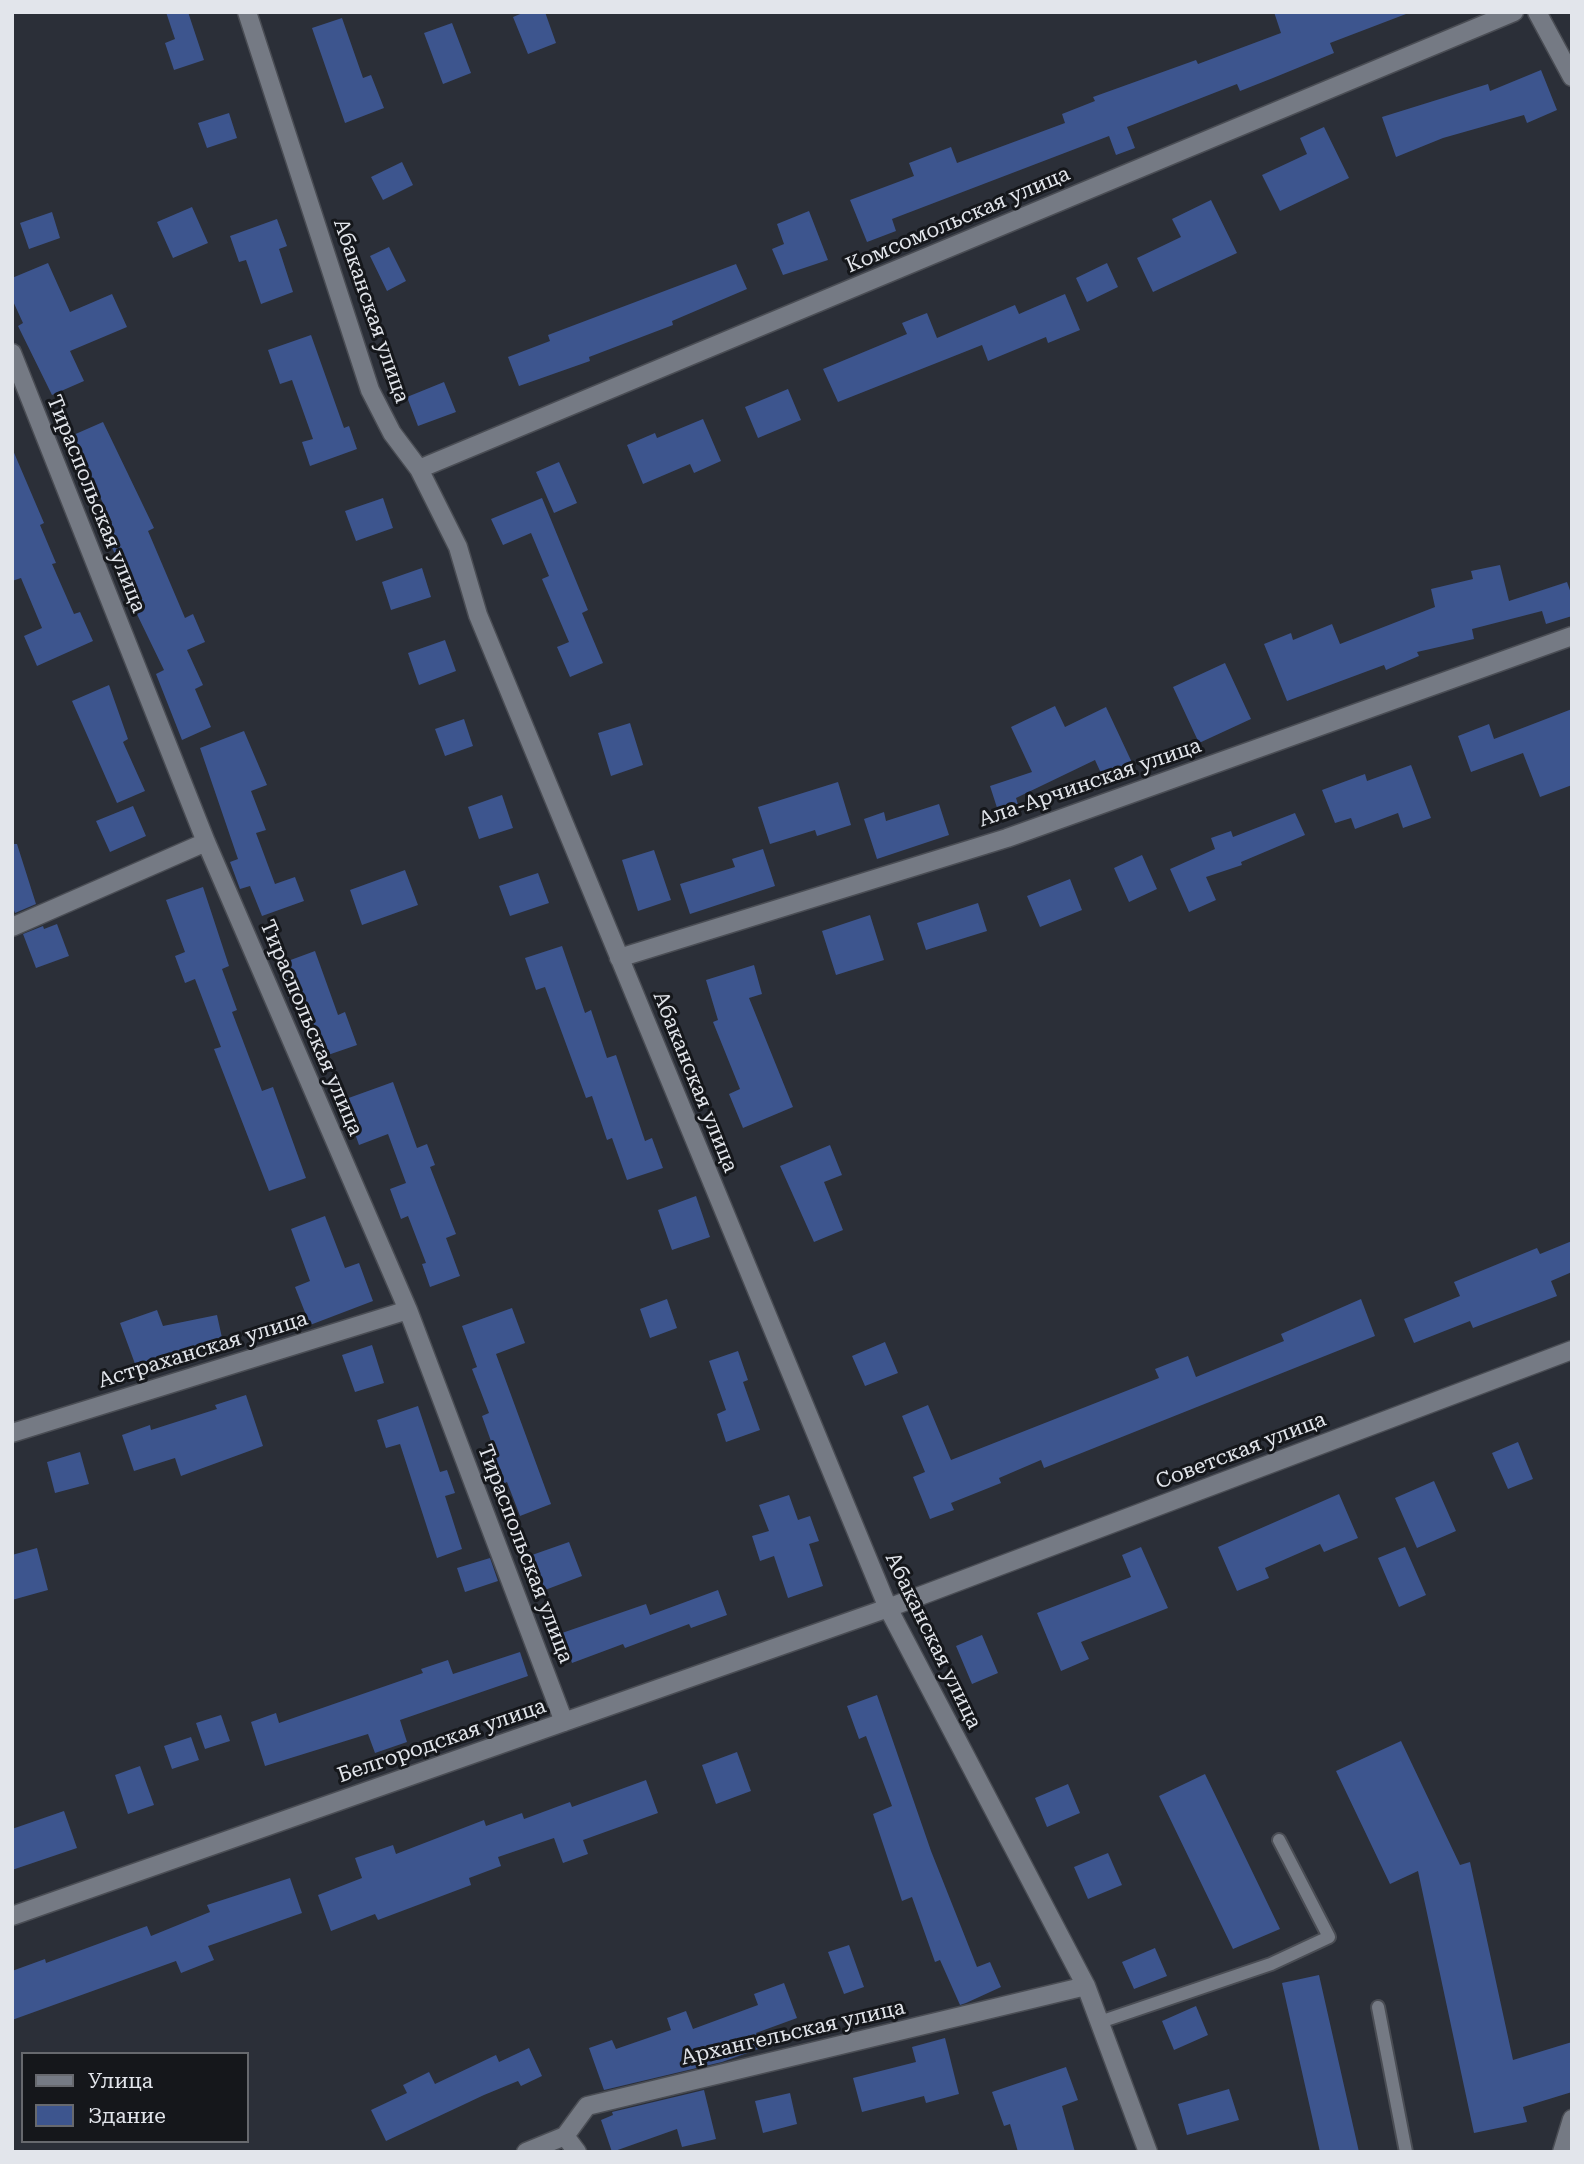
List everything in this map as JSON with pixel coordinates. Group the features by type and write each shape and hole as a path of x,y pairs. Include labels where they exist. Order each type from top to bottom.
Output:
{"street":[{"name":"Абаканская улица","path":"247,12 370,390 391,433 419,469 458,547 478,615 888,1608 1086,1986 1148,2152"},
{"name":"Комсомольская улица","path":"419,469 1514,12"},
{"path":"1537,12 1572,77"},
{"name":"Тираспольская улица","path":"12,353 206,842 408,1310 564,1722"},
{"name":"Ала-Арчинская улица","path":"619,958 1007,838 1572,636"},
{"path":"12,927 206,842"},
{"name":"Астраханская улица","path":"12,1433 408,1310"},
{"name":"Советская улица","path":"888,1608 1572,1350"},
{"name":"Белгородская улица","path":"12,1916 888,1608"},
{"name":"Архангельская улица","path":"565,2136 587,2106 1086,1986"},
{"path":"1562,2152 1572,2119"},
{"path":"526,2152 565,2136 578,2152"}],"lane":[{"path":"1100,2022 1271,1964 1329,1937 1279,1840"},
{"path":"1378,2007 1406,2152"}],"building":[{"path":"166,12 188,12 204,60 174,70 165,43 175,39"},
{"path":"525,12 545,12 556,43 528,54 513,17"},
{"path":"1274,12 1406,14 1330,43 1334,53 1273,78 1240,91 1237,84 1127,127 1135,148 1116,155 1109,136 892,219 896,231 867,242 850,200 914,176 909,163 951,147 957,163 1065,123 1062,114 1095,101 1093,97 1196,60 1198,64 1281,33"},
{"path":"342,18 363,78 371,75 384,108 345,123 312,28"},
{"path":"452,23 471,73 443,84 424,33"},
{"path":"1541,70 1557,110 1527,123 1524,115 1443,138 1396,157 1382,117 1488,84 1490,91"},
{"path":"229,113 237,138 207,148 198,123"},
{"path":"1324,127 1349,178 1280,211 1262,175 1307,154 1300,138"},
{"path":"402,162 413,185 383,200 371,177"},
{"path":"1211,200 1237,253 1153,292 1137,258 1181,237 1172,219"},
{"path":"192,207 208,243 173,258 157,222"},
{"path":"809,211 828,260 783,275 772,249 784,244 777,224"},
{"path":"52,212 60,238 29,249 20,223"},
{"path":"277,219 287,246 279,249 293,292 261,304 246,260 239,262 230,236"},
{"path":"389,247 406,281 387,291 370,256"},
{"path":"48,263 70,312 112,294 127,327 70,351 84,381 52,395 18,326 23,323 12,299 12,278"},
{"path":"1107,263 1118,287 1087,302 1076,278"},
{"path":"736,264 747,289 672,321 673,325 589,357 590,361 519,386 508,357 550,341 548,335"},
{"path":"1065,294 1080,330 1048,343 1046,337 988,361 982,345 838,402 823,369 907,334 902,323 927,313 937,338 1015,305 1019,314"},
{"path":"311,335 344,428 349,426 357,449 310,466 302,442 313,439 292,380 280,384 268,350"},
{"path":"444,382 456,412 418,426 407,397"},
{"path":"788,389 801,420 758,438 745,407"},
{"path":"703,419 721,461 694,473 690,464 643,484 627,445 655,433 657,438"},
{"path":"103,422 154,528 148,531 185,618 193,614 205,642 187,650 203,685 195,689 211,727 182,740 156,674 164,670 132,604 138,602 102,527 112,522 71,436"},
{"path":"12,448 44,523 40,525 56,563 52,564 74,614 80,612 93,641 37,666 24,636 42,628 21,578 12,581"},
{"path":"559,462 577,503 554,513 536,472"},
{"path":"383,498 393,528 356,541 345,511"},
{"path":"542,498 588,610 582,613 603,663 570,677 557,647 569,642 542,579 549,576 531,533 503,545 491,519"},
{"path":"1500,565 1509,601 1567,582 1572,596 1572,616 1546,624 1542,611 1472,629 1474,639 1417,652 1419,656 1386,670 1384,665 1287,701 1264,644 1291,633 1293,640 1332,624 1340,644 1435,607 1431,589 1473,579 1471,571"},
{"path":"422,568 431,597 391,610 382,582"},
{"path":"445,640 456,671 419,685 408,653"},
{"path":"1225,663 1251,719 1199,743 1173,687"},
{"path":"109,685 128,739 123,742 145,791 117,803 72,701"},
{"path":"1055,706 1065,727 1106,707 1135,769 1105,782 1095,760 1016,798 1020,811 1000,817 990,786 1032,772 1011,727"},
{"path":"1572,709 1572,785 1540,797 1523,753 1471,772 1458,736 1489,724 1494,739"},
{"path":"464,719 473,746 445,756 435,729"},
{"path":"630,723 643,765 611,776 598,733"},
{"path":"244,731 267,785 251,791 266,830 256,833 275,884 295,877 304,901 262,916 250,886 240,889 230,862 238,859 200,748"},
{"path":"1411,765 1431,818 1403,828 1398,813 1355,829 1351,818 1335,823 1322,790 1365,774 1367,781"},
{"path":"838,782 851,825 817,836 815,830 770,844 758,807"},
{"path":"502,795 513,828 479,839 468,807"},
{"path":"939,804 949,835 877,859 864,819 884,812 886,821"},
{"path":"133,806 146,836 110,852 96,821"},
{"path":"1295,813 1305,835 1241,862 1242,865 1206,877 1216,900 1189,912 1170,869 1215,849 1211,838 1231,831 1233,837"},
{"path":"12,844 17,844 36,904 15,913 12,905"},
{"path":"763,849 775,886 690,914 680,884 735,867 732,859"},
{"path":"654,850 671,900 638,911 622,860"},
{"path":"1142,855 1157,889 1129,902 1114,868"},
{"path":"405,870 418,905 362,925 350,890"},
{"path":"538,873 549,903 510,916 499,886"},
{"path":"1070,879 1082,910 1040,927 1027,896"},
{"path":"203,887 229,966 222,969 237,1010 232,1012 262,1091 273,1087 306,1178 269,1191 214,1049 221,1047 195,979 185,983 175,956 185,952 166,900"},
{"path":"978,903 987,931 926,950 917,923"},
{"path":"870,915 884,960 836,975 822,931"},
{"path":"57,924 69,956 36,968 23,934"},
{"path":"562,946 585,1013 591,1010 607,1058 616,1055 645,1141 652,1138 663,1168 627,1180 612,1138 607,1140 592,1096 586,1098 545,987 536,990 525,958"},
{"path":"315,951 338,1015 345,1012 357,1045 325,1056 303,993 289,998 277,965"},
{"path":"754,965 762,994 749,998 793,1107 743,1128 729,1094 740,1089 713,1022 718,1020 706,980"},
{"path":"393,1082 417,1148 427,1144 435,1165 430,1167 456,1234 446,1238 460,1276 430,1287 422,1264 426,1263 408,1216 401,1219 390,1189 406,1183 388,1134 359,1145 343,1100"},
{"path":"830,1145 842,1175 824,1182 843,1230 814,1242 780,1166"},
{"path":"696,1196 710,1237 672,1250 658,1210"},
{"path":"325,1216 345,1268 359,1263 373,1301 310,1325 295,1287 310,1281 291,1229"},
{"path":"1572,1241 1572,1272 1551,1281 1557,1296 1473,1328 1470,1321 1414,1343 1404,1319 1460,1296 1454,1282 1537,1248 1540,1254"},
{"path":"667,1299 677,1328 650,1338 640,1309"},
{"path":"1361,1299 1375,1336 1044,1468 1041,1460 999,1478 1001,1483 951,1503 954,1510 930,1519 913,1477 925,1472 902,1416 928,1405 951,1460 1159,1378 1155,1369 1188,1356 1196,1377 1284,1341 1281,1334"},
{"path":"512,1308 525,1343 496,1354 551,1504 520,1516 507,1482 503,1484 494,1459 497,1458 482,1416 489,1413 472,1369 477,1367 462,1326"},
{"path":"157,1310 163,1326 217,1315 224,1347 179,1356 138,1372 120,1323"},
{"path":"885,1342 898,1373 865,1386 852,1356"},
{"path":"372,1345 384,1383 355,1392 342,1355"},
{"path":"738,1351 748,1380 743,1382 760,1430 726,1442 717,1414 726,1410 709,1361"},
{"path":"246,1395 263,1446 181,1476 175,1458 134,1471 122,1435 150,1425 151,1430 217,1409 215,1405"},
{"path":"418,1406 440,1472 447,1470 455,1493 445,1496 462,1549 437,1558 400,1444 386,1448 377,1420"},
{"path":"1518,1442 1533,1479 1508,1489 1492,1453"},
{"path":"80,1452 89,1484 55,1493 47,1462"},
{"path":"1434,1481 1456,1531 1417,1548 1395,1498"},
{"path":"1339,1494 1358,1538 1324,1552 1320,1544 1265,1568 1269,1578 1237,1591 1218,1547"},
{"path":"789,1495 798,1520 810,1516 819,1541 809,1544 823,1586 788,1598 774,1556 760,1561 752,1536 769,1531 759,1505"},
{"path":"569,1542 582,1576 545,1590 532,1555"},
{"path":"1141,1547 1168,1608 1081,1642 1089,1659 1061,1671 1037,1613 1131,1577 1122,1555"},
{"path":"1405,1547 1426,1595 1399,1607 1378,1558"},
{"path":"37,1548 48,1590 12,1600 12,1555"},
{"path":"490,1558 498,1581 465,1592 457,1568"},
{"path":"718,1590 727,1615 691,1628 689,1624 625,1648 623,1644 572,1663 562,1633 646,1604 650,1615"},
{"path":"982,1635 998,1673 972,1684 956,1646"},
{"path":"520,1652 528,1676 400,1720 407,1742 375,1753 368,1734 265,1766 251,1722 276,1713 279,1723 423,1673 421,1669 448,1660 453,1674"},
{"path":"877,1695 931,1851 977,1967 990,1962 1001,1987 960,2005 940,1960 935,1962 912,1897 902,1901 873,1814 892,1806 866,1736 859,1739 847,1706"},
{"path":"221,1715 230,1741 205,1749 196,1723"},
{"path":"191,1737 199,1760 172,1769 164,1746"},
{"path":"1401,1741 1460,1865 1470,1862 1513,2060 1572,2042 1572,2092 1523,2107 1527,2122 1474,2133 1418,1871 1390,1884 1336,1771"},
{"path":"737,1752 751,1791 716,1804 702,1765"},
{"path":"140,1766 154,1805 128,1814 115,1775"},
{"path":"1205,1774 1280,1929 1233,1949 1159,1796"},
{"path":"646,1780 658,1813 583,1840 588,1854 563,1863 554,1838 498,1857 501,1866 469,1878 471,1885 378,1920 375,1914 331,1931 318,1895 362,1878 355,1858 393,1845 396,1854 484,1820 486,1826 522,1813 524,1819 570,1802 572,1807"},
{"path":"1068,1784 1080,1813 1047,1827 1035,1798"},
{"path":"64,1811 77,1848 12,1870 12,1829"},
{"path":"1108,1853 1122,1885 1088,1899 1074,1867"},
{"path":"290,1878 302,1913 208,1946 214,1960 181,1973 176,1961 12,2020 12,1971 45,1959 46,1963 147,1926 151,1936 210,1912 207,1905"},
{"path":"849,1945 864,1987 844,1994 828,1952"},
{"path":"1155,1948 1167,1976 1134,1989 1122,1962"},
{"path":"1319,1975 1359,2152 1320,2152 1282,1983"},
{"path":"784,1983 797,2018 756,2033 761,2048 722,2062 604,2090 589,2048 612,2040 616,2049 671,2030 667,2018 686,2011 693,2029 758,2005 754,1994"},
{"path":"1196,2006 1208,2035 1174,2050 1162,2021"},
{"path":"945,2038 959,2094 926,2103 924,2096 862,2112 853,2078 916,2062 912,2047"},
{"path":"529,2048 542,2076 521,2086 518,2081 484,2095 386,2141 371,2110 407,2093 403,2085 429,2072 435,2084 496,2055 499,2062"},
{"path":"1066,2067 1078,2100 1062,2106 1075,2152 1018,2152 1010,2124 1004,2126 992,2092"},
{"path":"1229,2089 1239,2120 1187,2135 1178,2104"},
{"path":"704,2090 716,2139 682,2147 677,2129 612,2152 601,2120 613,2115 612,2112"},
{"path":"790,2093 797,2124 763,2133 755,2101"}]}
